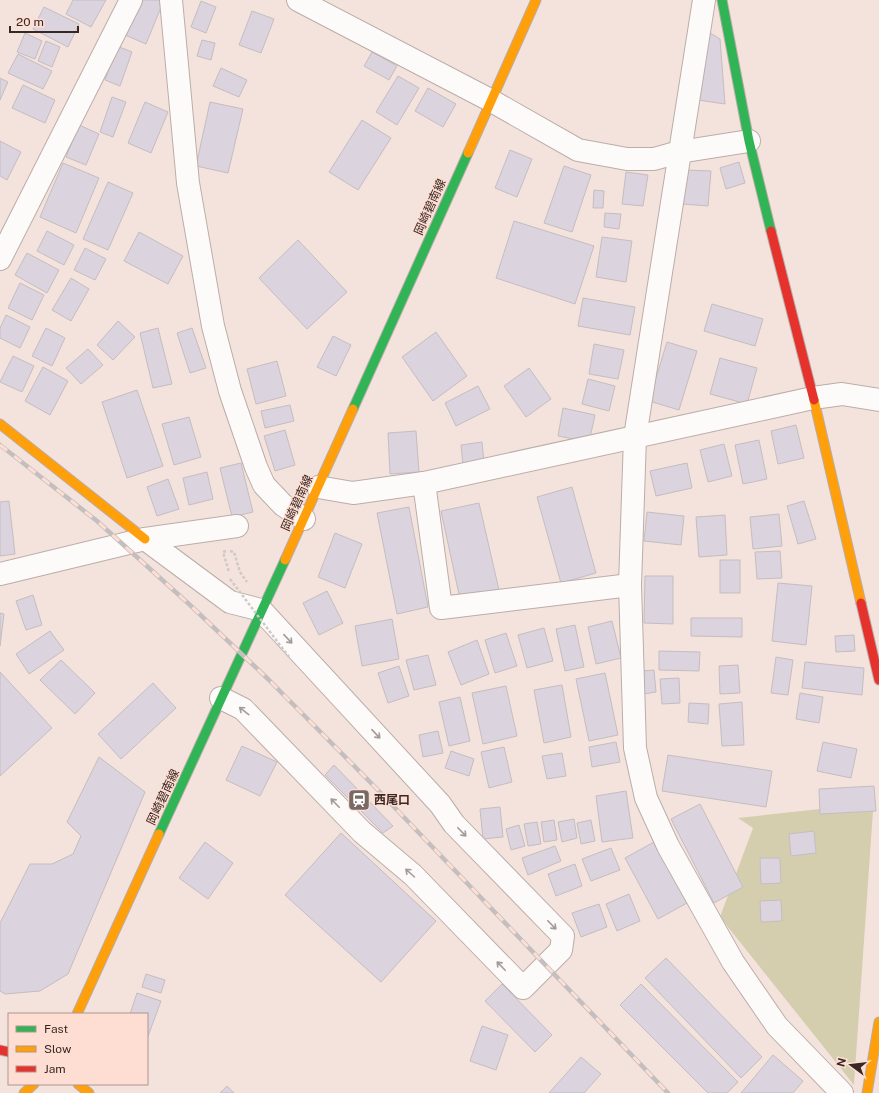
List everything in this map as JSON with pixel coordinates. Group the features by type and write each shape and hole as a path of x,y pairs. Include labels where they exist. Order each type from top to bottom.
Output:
{"main road":[{"name":"岡崎碧南線","path":"78,1013 261,610 304,519 536,0"},
{"path":"722,0 750,141 813,398 879,680"},
{"path":"0,424 145,539"},
{"path":"867,1093 879,1022"},
{"path":"24,1093 33,1085"},
{"path":"79,1085 89,1093"}],"street":[{"path":"0,259 132,0"},
{"path":"171,0 188,183 213,326 230,391 256,467 264,485 283,505 304,519"},
{"path":"298,0 490,100 578,150 627,159 654,159 679,152 750,141"},
{"path":"704,0 635,437 630,585 635,748 646,798 668,846 733,962 777,1026 842,1093"},
{"path":"318,487 353,493 424,483 813,398 842,394 879,400"},
{"path":"424,483 441,608 630,585"},
{"path":"0,574 145,539 236,526"},
{"path":"145,539 230,602 261,610 440,804 454,824 563,936 560,950 522,988 413,875 362,832 243,709 221,698"}],"path":[{"path":"248,584 240,572 234,552 228,550 223,552 230,579 289,658"}],"shaded area":[{"path":"820,809 873,811 854,1085 720,917 753,828 738,818"}],"building":[{"path":"73,0 106,0 91,27 66,14"},
{"path":"139,0 164,0 146,44 125,35"},
{"path":"201,1 216,7 206,33 191,27"},
{"path":"44,7 79,24 68,47 33,29"},
{"path":"252,11 274,19 261,53 239,45"},
{"path":"707,31 720,39 725,104 698,100"},
{"path":"25,33 42,41 35,59 17,52"},
{"path":"202,40 215,43 211,60 197,56"},
{"path":"46,41 60,47 52,67 38,61"},
{"path":"117,46 132,52 120,86 105,80"},
{"path":"372,52 397,66 389,80 364,66"},
{"path":"18,54 52,71 43,89 8,73"},
{"path":"221,68 247,80 239,97 213,86"},
{"path":"398,76 419,88 397,125 376,112"},
{"path":"0,78 8,82 0,100"},
{"path":"23,85 55,100 45,123 12,108"},
{"path":"428,88 456,104 443,127 415,111"},
{"path":"112,97 126,102 113,137 100,132"},
{"path":"145,102 168,112 151,153 128,143"},
{"path":"210,102 243,109 228,173 196,166"},
{"path":"362,120 391,138 358,190 329,172"},
{"path":"79,125 99,134 86,165 66,157"},
{"path":"0,141 21,152 7,180 0,176"},
{"path":"510,150 532,159 517,197 495,188"},
{"path":"739,162 745,183 726,189 720,168"},
{"path":"63,163 99,178 76,233 40,217"},
{"path":"564,166 591,175 572,232 544,223"},
{"path":"685,170 711,171 708,206 683,204"},
{"path":"626,172 648,175 643,206 622,204"},
{"path":"108,182 133,193 108,250 83,239"},
{"path":"594,190 604,191 603,208 593,208"},
{"path":"605,213 621,214 619,229 604,227"},
{"path":"514,221 594,246 575,304 496,278"},
{"path":"47,231 74,245 64,265 37,251"},
{"path":"139,232 183,256 168,284 124,261"},
{"path":"602,237 632,241 626,282 596,277"},
{"path":"298,240 347,292 307,329 259,278"},
{"path":"85,248 106,259 95,280 74,270"},
{"path":"27,253 59,270 47,293 15,275"},
{"path":"71,278 89,289 71,321 52,310"},
{"path":"20,283 44,295 32,320 8,308"},
{"path":"583,298 635,307 630,335 578,326"},
{"path":"712,304 763,319 755,346 704,331"},
{"path":"6,315 30,327 20,348 0,338 0,328"},
{"path":"118,321 135,337 113,360 97,345"},
{"path":"46,328 65,338 52,366 32,356"},
{"path":"158,328 172,384 153,388 140,333"},
{"path":"192,328 206,368 190,373 177,333"},
{"path":"436,332 467,376 433,401 402,357"},
{"path":"333,336 351,345 336,376 317,367"},
{"path":"667,342 697,351 679,410 649,401"},
{"path":"594,344 624,350 618,379 589,374"},
{"path":"88,349 103,365 81,384 66,368"},
{"path":"13,356 34,366 22,392 0,382"},
{"path":"720,358 757,368 747,404 710,394"},
{"path":"277,361 286,396 256,404 247,369"},
{"path":"43,367 68,381 50,415 25,401"},
{"path":"529,368 551,399 526,417 504,386"},
{"path":"588,379 615,386 609,411 582,404"},
{"path":"478,386 490,409 456,426 445,403"},
{"path":"137,390 163,466 127,478 102,402"},
{"path":"290,405 294,421 265,428 261,411"},
{"path":"563,408 595,415 589,442 558,436"},
{"path":"189,417 201,457 174,465 162,424"},
{"path":"796,425 804,458 778,464 771,431"},
{"path":"285,430 295,465 275,471 264,436"},
{"path":"416,431 419,472 390,474 388,433"},
{"path":"759,440 767,479 743,484 735,445"},
{"path":"482,442 484,463 463,465 461,445"},
{"path":"724,444 732,476 708,482 700,450"},
{"path":"241,463 253,512 232,517 220,468"},
{"path":"687,463 692,488 656,496 650,471"},
{"path":"207,472 213,499 189,505 183,478"},
{"path":"168,479 179,509 157,516 147,487"},
{"path":"572,487 596,573 561,583 537,497"},
{"path":"9,501 15,554 0,556 0,502"},
{"path":"804,501 816,539 798,544 787,506"},
{"path":"479,503 499,590 460,599 441,511"},
{"path":"409,507 428,607 397,614 377,513"},
{"path":"647,512 684,516 681,545 644,541"},
{"path":"779,514 782,546 753,549 750,517"},
{"path":"725,515 727,555 699,557 696,517"},
{"path":"335,533 362,544 345,588 318,577"},
{"path":"780,551 782,578 757,579 755,552"},
{"path":"720,560 740,560 740,593 720,593"},
{"path":"645,576 673,576 673,624 644,623"},
{"path":"778,583 812,586 806,645 772,641"},
{"path":"327,591 343,623 319,635 303,603"},
{"path":"33,595 42,625 26,630 16,601"},
{"path":"0,613 4,614 0,646"},
{"path":"691,618 742,618 742,637 691,636"},
{"path":"392,619 399,659 362,666 355,626"},
{"path":"612,621 621,658 596,664 588,627"},
{"path":"575,625 584,667 565,671 556,629"},
{"path":"544,628 553,661 527,668 518,635"},
{"path":"50,631 64,650 29,674 16,654"},
{"path":"506,633 517,666 495,673 485,640"},
{"path":"854,635 855,651 836,652 835,636"},
{"path":"477,640 489,674 461,685 448,652"},
{"path":"659,651 700,652 699,671 659,670"},
{"path":"428,655 436,685 414,690 406,660"},
{"path":"776,657 793,660 788,695 771,693"},
{"path":"61,660 95,693 75,714 40,680"},
{"path":"805,662 864,668 862,695 802,688"},
{"path":"738,665 740,693 720,694 719,666"},
{"path":"399,666 409,696 388,703 378,673"},
{"path":"654,670 656,692 644,694 642,671"},
{"path":"0,672 52,728 0,776"},
{"path":"605,673 618,735 589,741 576,679"},
{"path":"679,678 680,703 662,704 660,679"},
{"path":"153,683 176,708 121,759 98,734"},
{"path":"562,685 571,737 544,743 534,690"},
{"path":"506,686 517,736 483,744 472,693"},
{"path":"800,693 823,697 819,723 796,719"},
{"path":"460,697 470,741 449,746 439,702"},
{"path":"742,702 744,745 722,746 719,704"},
{"path":"689,703 709,704 708,724 688,722"},
{"path":"438,731 443,753 423,757 419,735"},
{"path":"616,742 620,762 592,767 589,747"},
{"path":"823,742 857,749 851,778 817,771"},
{"path":"242,746 277,762 260,796 226,780"},
{"path":"504,747 512,782 489,788 481,752"},
{"path":"451,751 474,759 469,776 445,768"},
{"path":"562,753 566,776 547,779 542,756"},
{"path":"668,755 772,771 766,807 662,791"},
{"path":"99,757 145,792 68,974 40,991 5,994 0,991 0,923 30,864 52,864 73,854 81,836 67,822"},
{"name":"西尾口","path":"334,765 393,826 383,833 325,775"},
{"path":"874,786 876,811 820,814 819,789"},
{"path":"626,791 633,838 602,842 596,796"},
{"path":"700,804 743,887 714,903 671,819"},
{"path":"500,807 503,837 483,839 480,809"},
{"path":"574,819 577,838 562,842 558,822"},
{"path":"554,820 557,840 544,842 541,822"},
{"path":"591,820 595,841 581,844 577,823"},
{"path":"537,822 541,844 528,846 524,824"},
{"path":"519,825 525,846 511,850 506,829"},
{"path":"814,831 816,853 791,856 789,834"},
{"path":"341,833 436,921 381,982 285,895"},
{"path":"205,842 233,863 208,899 179,878"},
{"path":"654,842 687,903 658,919 625,858"},
{"path":"555,846 561,861 528,875 522,858"},
{"path":"611,848 620,870 591,881 582,859"},
{"path":"760,858 780,858 781,883 761,884"},
{"path":"575,864 582,886 556,896 548,874"},
{"path":"629,894 640,921 617,931 606,904"},
{"path":"781,900 782,921 761,922 760,901"},
{"path":"599,904 607,927 581,937 572,913"},
{"path":"666,958 762,1057 741,1078 645,978"},
{"path":"146,974 165,980 161,993 142,987"},
{"path":"502,984 552,1035 535,1052 485,1001"},
{"path":"641,984 738,1082 727,1093 708,1093 620,1005"},
{"path":"137,993 161,1001 148,1036 148,1013 130,1013"},
{"path":"482,1026 508,1035 496,1070 470,1061"},
{"path":"773,1055 803,1081 793,1093 741,1093"},
{"path":"581,1057 601,1074 584,1093 549,1093"},
{"path":"227,1086 234,1093 220,1093"}],"railway":[{"path":"0,445 97,521 190,605 268,679 375,787 668,1093"}],"traffic: fast":[{"path":"722,0 749,141 771,231"},
{"path":"353,409 468,153"},
{"path":"159,834 285,560"}],"traffic: slow":[{"path":"468,153 536,0"},
{"path":"814,400 861,603"},
{"path":"285,560 353,409"},
{"path":"0,424 145,539"},
{"path":"77,1013 159,834"},
{"path":"867,1093 879,1022"},
{"path":"24,1093 33,1085"},
{"path":"79,1085 89,1093"}],"traffic: jam":[{"path":"771,231 814,400"},
{"path":"861,603 879,680"},
{"path":"0,1050 8,1052"}],"place":[{"name":"西尾口","path":"359,800"}]}
